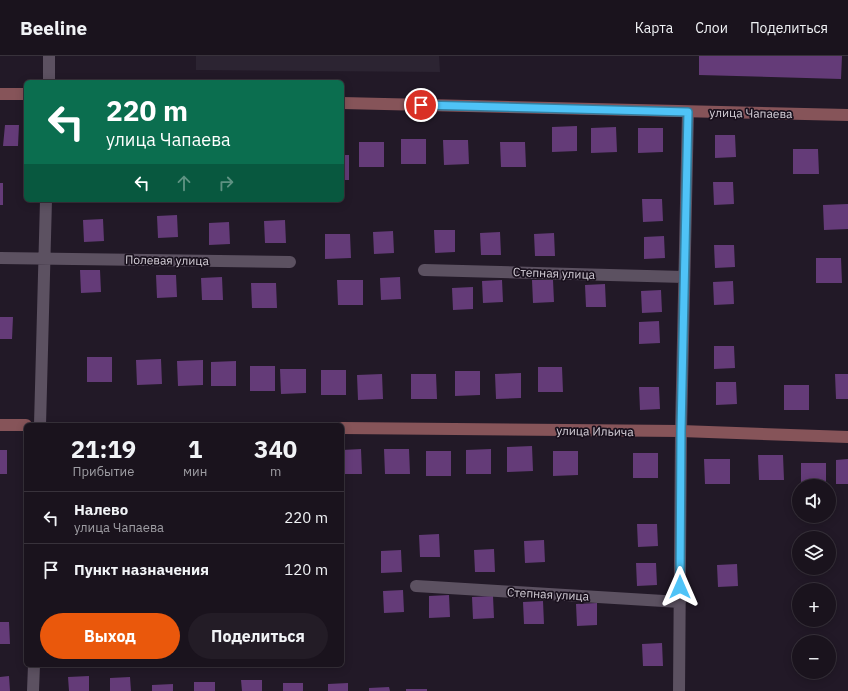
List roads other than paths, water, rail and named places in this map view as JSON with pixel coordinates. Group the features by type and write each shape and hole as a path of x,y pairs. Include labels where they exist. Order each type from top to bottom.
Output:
{"street":[{"path":"49,56 49,80"},
{"path":"0,94 24,94"},
{"name":"улица Чапаева","path":"344,103 848,115"},
{"path":"680,691 681,431 688,112"},
{"path":"40,423 46,202"},
{"name":"Полевая улица","path":"0,258 290,262"},
{"name":"Степная улица","path":"424,270 684,277"},
{"path":"0,425 24,425"},
{"name":"улица Ильича","path":"344,428 681,431 848,437"},
{"name":"Степная улица","path":"416,586 680,602"},
{"path":"33,691 34,667"}]}
